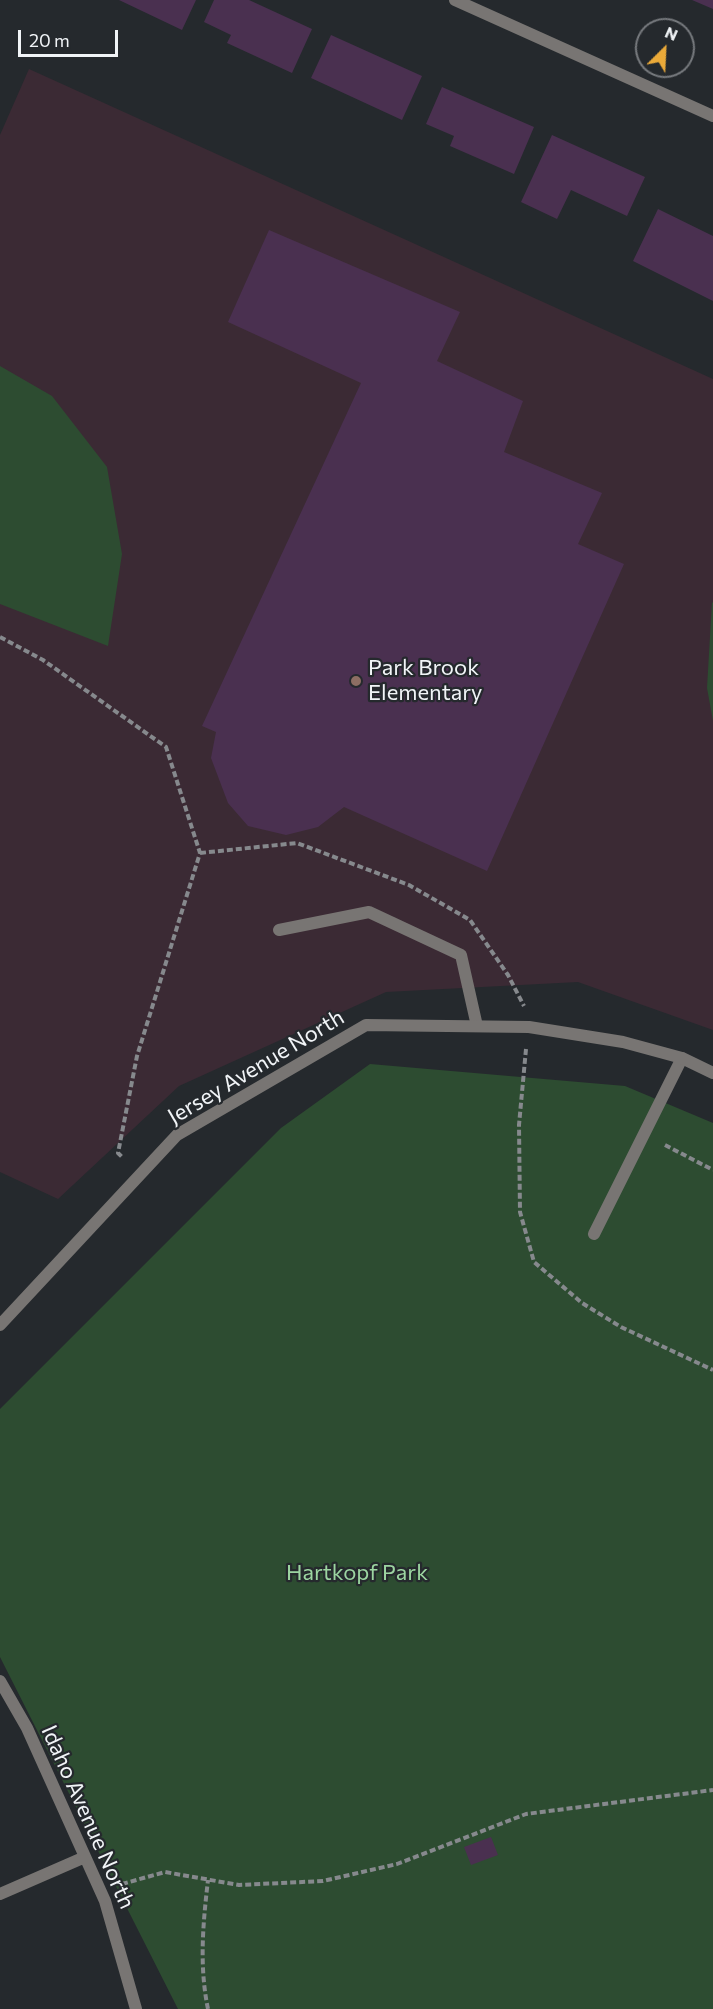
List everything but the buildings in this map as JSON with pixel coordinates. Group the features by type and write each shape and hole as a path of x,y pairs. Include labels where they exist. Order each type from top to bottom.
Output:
{"street":[{"path":"455,0 713,116"},
{"path":"279,930 369,912 461,955 477,1026"},
{"name":"Jersey Avenue North","path":"0,1325 177,1135 366,1025 529,1027 623,1042 682,1058 713,1073"},
{"path":"594,1234 682,1058"},
{"name":"Idaho Avenue North","path":"0,1681 27,1728 101,1890 136,2009"},
{"path":"0,1894 86,1857"}],"path":[{"path":"0,638 43,660 166,747 200,853 137,1056 118,1153 140,1176"},
{"path":"200,853 297,843 409,885 470,920 523,999 529,1027 519,1125 520,1212 534,1263 582,1304 621,1327 713,1370"},
{"path":"643,1133 713,1170"},
{"path":"101,1890 165,1872 239,1885 323,1881 398,1864 526,1814 713,1790"},
{"path":"208,1880 202,1982 208,2009"}],"shaded area":[{"name":"Park Brook Elementary","path":"29,69 713,379 713,1030 578,982 386,992 179,1086 58,1199 0,1172 0,135"}],"green space":[{"path":"0,366 52,396 107,467 122,554 108,646 0,604"},
{"path":"713,603 713,721 707,688"},
{"name":"Hartkopf Park","path":"370,1064 625,1086 713,1123 713,2009 178,2009 0,1657 0,1409 281,1128"}],"place":[{"name":"Park Brook Elementary","path":"356,681"}]}
